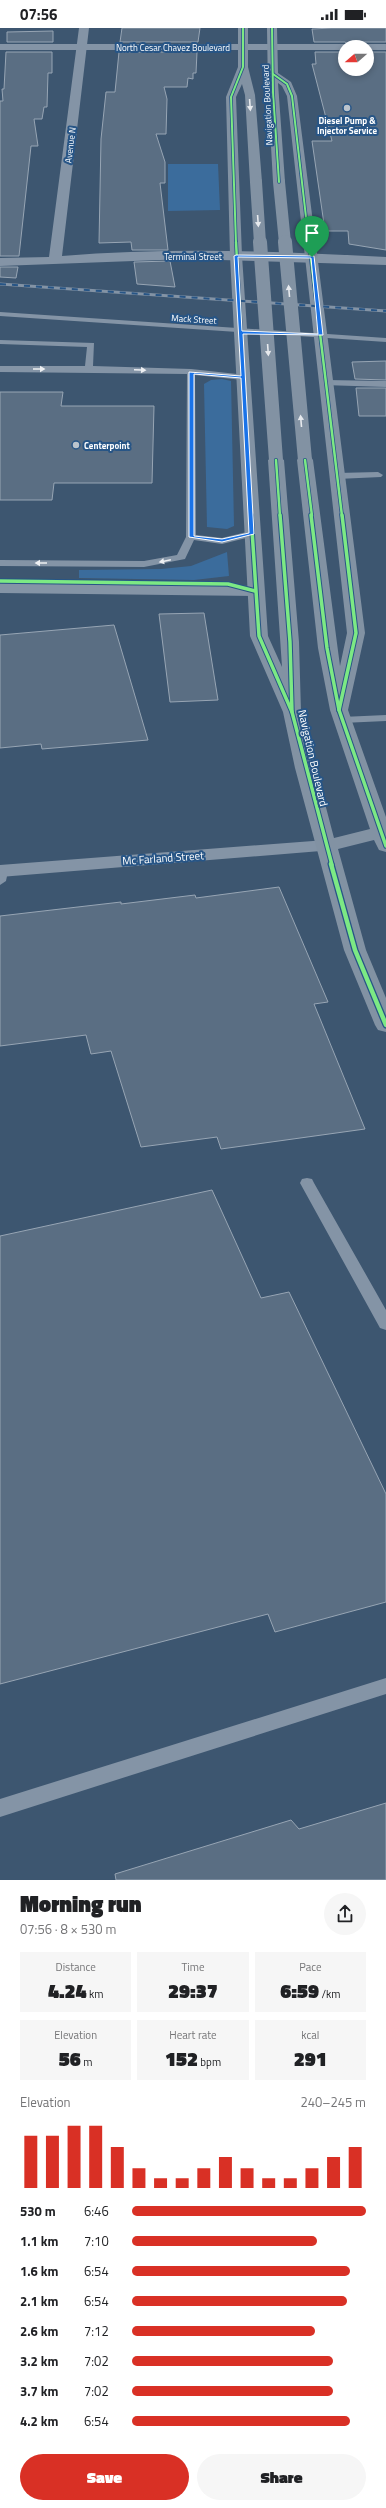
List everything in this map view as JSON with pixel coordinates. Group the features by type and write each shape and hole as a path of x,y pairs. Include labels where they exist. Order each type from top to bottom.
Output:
{"main road":[{"name":"Navigation Boulevard","path":"243,28 243,67 250,95 290,642 292,712 326,846 356,950 386,1025"},
{"name":"Navigation Boulevard","path":"272,28 279,182 305,460 327,648 340,715 384,836"},
{"path":"243,67 231,97 236,256 255,591 259,636 292,712"},
{"path":"273,74 291,89 356,633 340,715"},
{"path":"326,846 384,836"}],"street":[{"name":"Avenue N","path":"55,261 84,28"},
{"name":"North Cesar Chavez Boulevard","path":"0,46 338,47"},
{"path":"374,47 386,47"},
{"name":"Terminal Street","path":"0,262 24,263 121,256 312,257 386,261"},
{"path":"0,588 255,591"},
{"name":"Mc Farland Street","path":"1,874 326,846"}],"lane":[{"name":"Mack Street","path":"0,314 241,332 321,335 386,340"},
{"path":"0,342 91,345 89,369"},
{"path":"0,369 89,369 191,372 243,377"},
{"path":"0,563 144,564 181,557 191,537 191,372"},
{"path":"326,383 386,384"},
{"path":"337,476 378,475"},
{"path":"191,537 222,541 251,534"},
{"path":"340,715 386,718"},
{"path":"307,1183 386,1324"},
{"path":"0,1808 386,1686"}],"shaded area":[{"path":"168,164 218,164 220,210 168,211"},
{"path":"222,379 231,381 234,526 227,529 207,527 204,384 211,380"},
{"path":"227,552 229,576 194,580 79,578 79,570 161,569 191,566"}],"building":[{"path":"122,28 200,28 198,42 120,42"},
{"path":"386,28 386,42 374,42 374,40 338,40 338,42 314,42 312,29"},
{"path":"53,31 53,42 7,42 7,32"},
{"path":"6,52 52,52 52,73 48,73 47,107 44,107 42,119 34,119 38,146 31,146 19,256 0,256 0,101 3,101 2,89 4,89"},
{"path":"119,52 197,52 196,73 193,73 193,79 188,78 187,87 164,87 167,99 166,134 156,134 165,162 165,183 160,183 168,250 132,250 131,242 99,243 101,139 106,92 115,92"},
{"path":"315,52 338,52 338,76 374,76 374,52 386,52 386,250 349,244 348,231 325,231 312,141 332,141 312,64 316,64"},
{"path":"170,261 175,287 137,284 134,262"},
{"path":"0,267 18,267 16,278 0,277"},
{"path":"386,361 386,380 355,379 352,362"},
{"path":"356,388 386,388 386,416 359,416"},
{"name":"Centerpoint","path":"0,392 63,392 61,406 154,406 152,483 54,483 52,500 0,500"},
{"path":"204,613 218,700 170,702 159,614"},
{"path":"114,625 148,740 42,749 41,744 0,748 0,635"},
{"path":"279,887 328,1002 314,1004 365,1129 221,1149 217,1137 141,1147 111,1051 91,1054 86,1035 0,1046 0,916 195,895 196,898"},
{"path":"212,1190 261,1298 289,1292 386,1494 386,1602 275,1632 268,1614 0,1684 0,1236"},
{"path":"386,1803 386,1880 116,1880 115,1874 291,1820 299,1829"}],"railway":[{"path":"0,284 386,311"}],"cycle path":[{"path":"243,28 243,67 231,97 236,256 255,591 259,636 292,712"},
{"path":"272,28 273,92 279,182"},
{"path":"273,74 287,84 292,96 356,633 339,710"},
{"path":"276,460 290,642 292,712 305,768 355,950 386,1025"},
{"path":"305,460 327,648 339,710 386,846"},
{"path":"0,581 228,584 255,591"}],"place":[{"name":"Diesel Pump & Injector Service","path":"347,108"},
{"name":"Centerpoint","path":"76,445"}],"route":[{"path":"236,256 312,257 321,335 241,332 249,468 251,534 222,541 191,537 191,372 243,377 236,256"}]}
